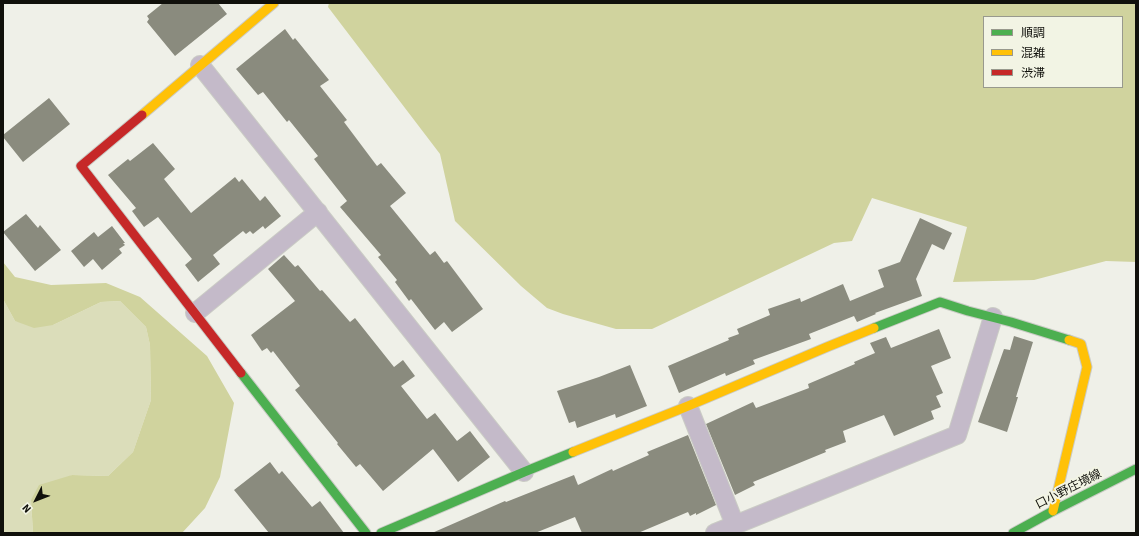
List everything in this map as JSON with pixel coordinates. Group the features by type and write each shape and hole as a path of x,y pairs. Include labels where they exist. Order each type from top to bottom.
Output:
{"street":[{"path":"274,3 81,166 366,533"},
{"path":"200,65 524,472"},
{"path":"196,313 318,212"},
{"path":"381,533 524,472 940,302 1081,344 1088,368 1053,511"},
{"path":"715,533 957,435 992,317"},
{"path":"688,406 735,525"},
{"name":"口小野庄境線","path":"1013,533 1136,469"}],"green space":[{"path":"329,3 1136,3 1136,262 1106,261 1034,280 953,282 967,227 872,198 852,241 834,243 652,329 616,329 547,308 521,286 455,221 440,154 328,7"},
{"path":"3,262 15,277 51,285 106,283 140,297 207,356 234,403 220,477 205,508 182,533 33,533 31,500 39,485 72,475 108,476 133,452 151,400 150,345 146,327 120,301 101,302 53,325 34,328 15,321 3,299"},
{"path":"3,299 15,321 53,325 101,302 120,301 146,327 150,345 151,400 133,452 108,476 72,475 31,500 33,533 3,533"}],"building":[{"path":"163,3 218,3 227,14 175,56 147,22 149,19 147,16"},
{"path":"285,29 293,40 295,38 329,80 320,86 347,120 344,122 377,166 381,163 406,193 390,206 430,255 435,251 444,263 447,261 483,309 452,332 444,322 435,330 411,299 409,301 395,282 397,280 378,257 381,255 340,207 347,201 314,159 318,156 289,120 287,122 263,92 258,95 236,69"},
{"path":"49,98 70,124 23,162 3,135"},
{"path":"153,143 175,169 164,179 191,213 235,177 239,182 242,179 260,201 265,196 281,216 265,229 263,226 253,234 250,231 246,234 243,231 213,255 220,264 198,282 185,265 192,259 158,217 144,227 132,211 136,208 108,175 128,159 130,161"},
{"path":"26,214 38,228 40,225 61,250 35,271 3,232"},
{"path":"920,218 952,233 944,250 932,244 916,279 922,296 875,313 876,314 857,322 854,316 809,334 811,339 753,360 755,364 726,376 725,373 679,393 668,366 729,340 728,338 739,334 737,329 770,315 768,309 800,298 801,302 843,284 850,301 884,287 878,270 900,262"},
{"path":"112,226 125,243 123,243 125,245 119,249 122,253 102,270 93,259 84,267 71,251 94,232 98,237"},
{"path":"284,255 295,267 298,265 320,291 322,290 350,322 355,318 394,367 403,360 415,376 401,386 427,419 435,413 457,441 470,431 490,457 458,482 433,449 383,491 360,464 356,467 295,390 300,386 273,351 271,353 267,348 262,351 251,335 295,301 268,269"},
{"path":"939,329 951,358 931,366 943,393 936,396 941,407 931,411 934,419 894,436 884,415 843,431 846,442 825,450 826,452 753,482 755,485 735,495 706,424 753,402 756,408 809,388 808,384 855,364 854,362 875,353 870,343 886,337 891,348"},
{"path":"1014,336 1033,342 1007,432 978,422 1004,349 1010,350"},
{"path":"630,365 647,406 616,418 615,414 577,428 575,421 569,423 557,391"},
{"path":"688,435 716,505 696,515 696,513 690,516 688,512 638,533 582,533 575,517 535,533 432,533 505,501 506,502 574,475 578,485 612,469 613,471 649,455 647,452"},
{"path":"270,462 279,474 282,471 312,507 320,501 344,533 269,533 234,490"}],"traffic: fast":[{"path":"874,328 940,302 1069,340"},
{"path":"241,373 366,533"},
{"path":"381,533 573,452"},
{"path":"1013,533 1136,469"}],"traffic: slow":[{"path":"142,115 274,3"},
{"path":"573,452 688,406 874,328"},
{"path":"1053,511 1087,367 1081,344 1069,340"}],"traffic: jam":[{"path":"142,115 81,166 241,373"}]}
